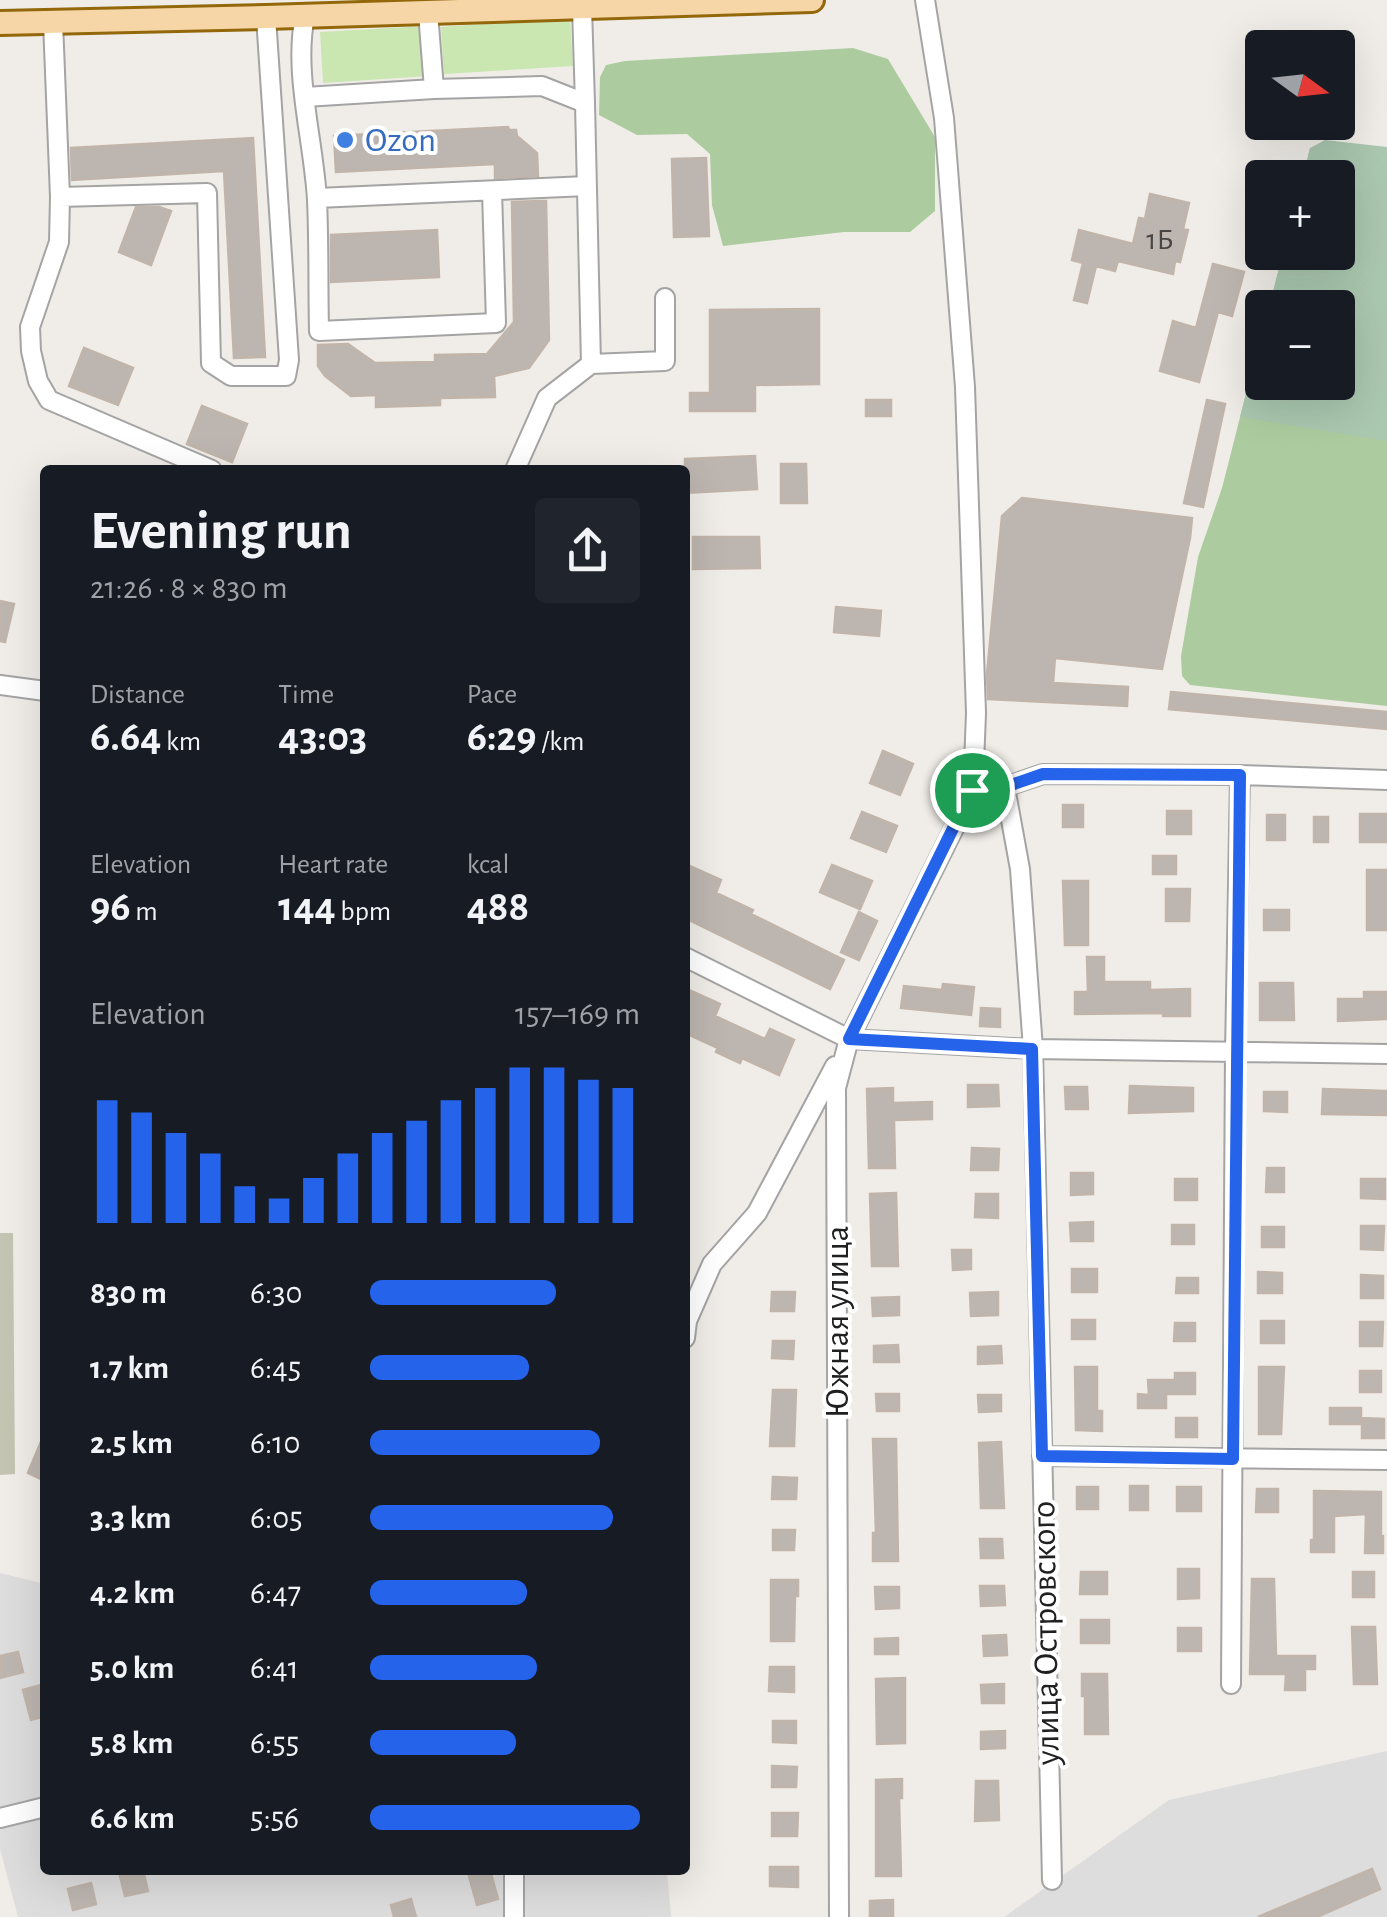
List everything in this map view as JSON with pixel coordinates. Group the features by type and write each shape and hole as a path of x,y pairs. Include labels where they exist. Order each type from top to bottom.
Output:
{"main road":[{"path":"0,23 212,9 266,17 417,8 582,8 812,0"}],"street":[{"path":"925,0 944,118 964,387 976,713 972,790 1005,787 1043,774 1387,780"},
{"path":"417,8 434,89"},
{"path":"582,8 591,364"},
{"path":"305,16 301,34 317,198 319,330 496,323 492,190"},
{"path":"60,196 207,193 211,363 231,376 286,376 289,360 266,17"},
{"path":"53,22 59,242 30,327 38,381 50,400 200,465"},
{"path":"305,97 542,86 585,103"},
{"path":"317,198 587,186"},
{"path":"517,465 546,398 591,364 665,361 664,298"},
{"path":"0,685 40,690"},
{"path":"1232,1684 1240,775"},
{"name":"улица Островского","path":"1005,787 1020,869 1032,1049 1052,1880"},
{"name":"Южная улица","path":"839,1917 836,1088 849,1039 972,790"},
{"path":"690,960 849,1039 1032,1049 1387,1054"},
{"path":"690,1315 712,1264 758,1213 849,1039"},
{"path":"1042,1456 1387,1460"},
{"path":"0,1818 40,1808"},
{"path":"514,1875 514,1917"}],"shaded area":[{"path":"0,1233 13,1233 15,1474 0,1475"},
{"path":"0,1573 40,1583 40,1875 667,1875 671,1917 18,1917 0,1849"},
{"path":"1387,1751 1387,1917 1004,1917 1169,1800"}],"green space":[{"path":"570,18 573,66 444,74 441,27"},
{"path":"426,26 429,76 323,83 320,32"},
{"path":"853,48 888,59 935,137 935,211 910,232 844,232 723,246 712,205 710,154 687,134 637,135 599,115 600,77 606,65"},
{"path":"1325,140 1387,147 1387,441 1240,417 1245,397 1355,400 1355,290 1273,290 1279,270 1355,270 1355,160 1307,160 1310,148"},
{"path":"1310,148 1387,149 1387,706 1190,685 1182,676 1181,656 1198,557 1222,488 1245,398 1355,400 1355,290 1273,290 1279,270 1355,270 1355,160 1307,160"}],"building":[{"path":"508,127 516,130 517,136 537,153 538,176 495,178 495,164 336,172 334,136"},
{"path":"253,138 265,357 234,358 224,171 72,180 71,148"},
{"path":"706,158 709,236 674,237 672,159"},
{"path":"1150,194 1189,203 1183,229 1188,230 1173,274 1118,261 1115,271 1096,266 1087,303 1074,300 1083,263 1072,260 1079,230 1133,244 1139,218 1145,219"},
{"path":"546,201 549,340 529,368 494,376 495,397 440,398 440,405 376,407 376,395 351,396 325,376 318,366 318,345 348,344 375,363 435,362 435,355 487,354 514,322 512,202"},
{"path":"136,207 171,211 151,265 119,252"},
{"path":"437,230 439,277 331,282 331,235"},
{"path":"1213,264 1244,272 1232,316 1218,312 1199,382 1160,371 1173,321 1196,328"},
{"path":"819,309 819,384 755,385 755,411 690,411 690,393 710,393 710,310"},
{"path":"84,348 133,368 118,405 69,386"},
{"path":"866,400 891,400 891,416 866,416"},
{"path":"1207,400 1225,404 1203,507 1184,503"},
{"path":"202,406 247,424 232,462 187,444"},
{"path":"755,456 757,489 690,493 690,465 685,465 685,459"},
{"path":"781,464 806,464 807,503 781,503"},
{"path":"1022,498 1192,518 1162,669 1055,658 1053,683 1128,687 1127,706 988,699 1002,516"},
{"path":"693,537 759,537 760,568 693,569"},
{"path":"0,601 14,604 5,642 0,641"},
{"path":"836,607 881,611 879,636 834,632"},
{"path":"1171,692 1387,712 1387,729 1169,709"},
{"path":"883,751 913,764 900,795 870,783"},
{"path":"1063,805 1083,805 1083,827 1063,827"},
{"path":"1167,811 1191,811 1191,834 1167,834"},
{"path":"862,812 897,826 886,852 851,838"},
{"path":"1360,814 1387,814 1387,842 1360,842"},
{"path":"1267,815 1285,815 1285,840 1267,840"},
{"path":"1314,817 1328,817 1328,842 1314,842"},
{"path":"1153,856 1176,856 1176,874 1153,874"},
{"path":"832,865 872,881 860,909 820,892"},
{"path":"690,866 721,880 716,893 844,960 830,989 690,920"},
{"path":"1367,870 1387,870 1387,930 1367,930"},
{"path":"1063,881 1088,881 1088,945 1065,945"},
{"path":"1166,889 1190,889 1189,921 1166,921"},
{"path":"1264,910 1289,910 1289,930 1264,930"},
{"path":"859,912 877,921 859,960 841,952"},
{"path":"1087,957 1104,957 1104,982 1150,982 1150,990 1190,989 1190,1016 1075,1014 1075,992 1088,992"},
{"path":"1260,983 1293,983 1294,1020 1260,1020"},
{"path":"943,984 974,987 971,1015 901,1008 904,986 942,990"},
{"path":"1364,992 1387,992 1387,1019 1338,1021 1338,999 1364,999"},
{"path":"690,993 720,1004 715,1016 765,1039 770,1029 794,1040 779,1075 742,1058 740,1063 690,1035"},
{"path":"981,1008 1000,1009 1000,1027 980,1026"},
{"path":"968,1085 998,1085 999,1106 968,1107"},
{"path":"1130,1086 1193,1088 1193,1111 1129,1113"},
{"path":"1065,1087 1087,1087 1088,1109 1066,1109"},
{"path":"893,1088 893,1103 932,1102 932,1119 894,1120 895,1168 869,1168 867,1089"},
{"path":"1323,1089 1387,1091 1387,1115 1322,1114"},
{"path":"1264,1092 1287,1092 1287,1112 1264,1111"},
{"path":"972,1148 999,1149 998,1170 971,1170"},
{"path":"1267,1168 1284,1168 1284,1192 1266,1192"},
{"path":"1071,1173 1093,1173 1093,1194 1071,1195"},
{"path":"1175,1179 1197,1179 1197,1200 1175,1200"},
{"path":"1361,1179 1385,1179 1385,1199 1361,1198"},
{"path":"896,1193 898,1266 872,1266 870,1194"},
{"path":"976,1194 998,1194 998,1218 975,1217"},
{"path":"1093,1222 1093,1241 1071,1241 1070,1223"},
{"path":"1172,1225 1194,1225 1194,1244 1172,1244"},
{"path":"1361,1226 1384,1226 1383,1250 1361,1249"},
{"path":"1262,1227 1284,1227 1284,1247 1262,1247"},
{"path":"952,1250 971,1250 971,1269 953,1270"},
{"path":"1072,1269 1097,1269 1097,1292 1072,1292"},
{"path":"1258,1272 1282,1273 1282,1293 1258,1293"},
{"path":"1361,1275 1383,1276 1383,1298 1361,1298"},
{"path":"1177,1278 1198,1278 1198,1293 1176,1293"},
{"path":"772,1292 795,1292 794,1311 771,1311"},
{"path":"998,1292 998,1315 971,1316 970,1293"},
{"path":"899,1297 899,1315 873,1316 872,1298"},
{"path":"1072,1320 1095,1320 1095,1339 1072,1339"},
{"path":"1261,1321 1284,1321 1284,1343 1261,1343"},
{"path":"1360,1322 1383,1322 1382,1346 1360,1346"},
{"path":"1175,1323 1195,1323 1195,1341 1174,1341"},
{"path":"773,1341 794,1341 793,1359 772,1358"},
{"path":"898,1345 899,1362 874,1362 874,1346"},
{"path":"1001,1346 1002,1363 978,1364 978,1347"},
{"path":"1075,1367 1097,1367 1097,1411 1102,1411 1102,1431 1076,1430"},
{"path":"1259,1367 1284,1367 1281,1434 1259,1434"},
{"path":"1360,1371 1381,1371 1381,1392 1360,1392"},
{"path":"1175,1373 1195,1373 1195,1394 1166,1394 1166,1408 1138,1408 1138,1394 1149,1395 1148,1380 1175,1380"},
{"path":"773,1390 796,1390 794,1446 770,1446"},
{"path":"876,1394 899,1394 899,1411 877,1411"},
{"path":"978,1395 1001,1395 1001,1411 979,1412"},
{"path":"1330,1408 1361,1408 1361,1424 1330,1424"},
{"path":"1176,1418 1197,1418 1197,1437 1176,1437"},
{"path":"1362,1418 1384,1419 1384,1438 1362,1438"},
{"path":"873,1439 896,1439 898,1561 873,1561"},
{"path":"1001,1442 1004,1508 981,1508 979,1443"},
{"path":"40,1444 40,1479 28,1473"},
{"path":"773,1477 797,1478 796,1499 772,1499"},
{"path":"1130,1486 1148,1486 1148,1510 1130,1510"},
{"path":"1077,1487 1098,1487 1098,1509 1077,1509"},
{"path":"1177,1487 1201,1487 1201,1511 1177,1511"},
{"path":"1257,1489 1278,1489 1278,1512 1256,1512"},
{"path":"1314,1491 1381,1492 1383,1553 1365,1553 1366,1514 1334,1516 1334,1552 1311,1552"},
{"path":"773,1530 795,1530 794,1550 773,1550"},
{"path":"980,1539 1002,1539 1003,1558 981,1558"},
{"path":"1178,1569 1199,1569 1199,1598 1178,1599"},
{"path":"1081,1572 1107,1572 1107,1594 1080,1594"},
{"path":"1353,1572 1374,1572 1374,1597 1353,1597"},
{"path":"1252,1579 1274,1579 1276,1656 1315,1656 1315,1669 1305,1669 1305,1690 1285,1690 1286,1674 1250,1674"},
{"path":"771,1580 798,1580 794,1641 771,1641"},
{"path":"980,1586 1004,1586 1005,1605 981,1606"},
{"path":"875,1587 899,1587 899,1608 876,1609"},
{"path":"1081,1620 1109,1620 1109,1643 1081,1643"},
{"path":"1352,1627 1375,1627 1377,1684 1354,1684"},
{"path":"1178,1628 1201,1628 1201,1651 1178,1651"},
{"path":"1006,1635 1007,1655 984,1656 983,1636"},
{"path":"898,1638 898,1654 875,1654 875,1639"},
{"path":"18,1652 23,1672 0,1678 0,1656"},
{"path":"770,1667 794,1667 794,1692 769,1691"},
{"path":"1082,1674 1107,1674 1108,1734 1085,1734"},
{"path":"905,1678 905,1743 877,1744 876,1679"},
{"path":"1004,1684 1004,1703 982,1703 981,1685"},
{"path":"40,1685 40,1717 31,1720 23,1690"},
{"path":"773,1721 796,1721 796,1743 773,1742"},
{"path":"1005,1731 1005,1748 981,1749 981,1732"},
{"path":"772,1766 797,1767 796,1787 772,1787"},
{"path":"902,1779 901,1876 876,1876 876,1780"},
{"path":"976,1781 998,1781 999,1820 975,1821"},
{"path":"772,1813 798,1813 797,1836 772,1836"},
{"path":"770,1867 798,1867 798,1887 770,1886"},
{"path":"1372,1869 1380,1889 1317,1917 1258,1917"},
{"path":"144,1875 148,1891 125,1896 120,1876"},
{"path":"491,1875 498,1899 477,1905 469,1876"},
{"path":"91,1883 96,1904 73,1910 68,1889"},
{"path":"411,1899 416,1917 394,1917 391,1905"},
{"path":"893,1900 893,1917 870,1917 870,1901"}],"place":[{"name":"Ozon","path":"345,140"}],"route":[{"path":"1043,774 1240,775 1233,1459 1042,1456 1032,1049 849,1039 972,790 1005,787 1043,774"}]}
